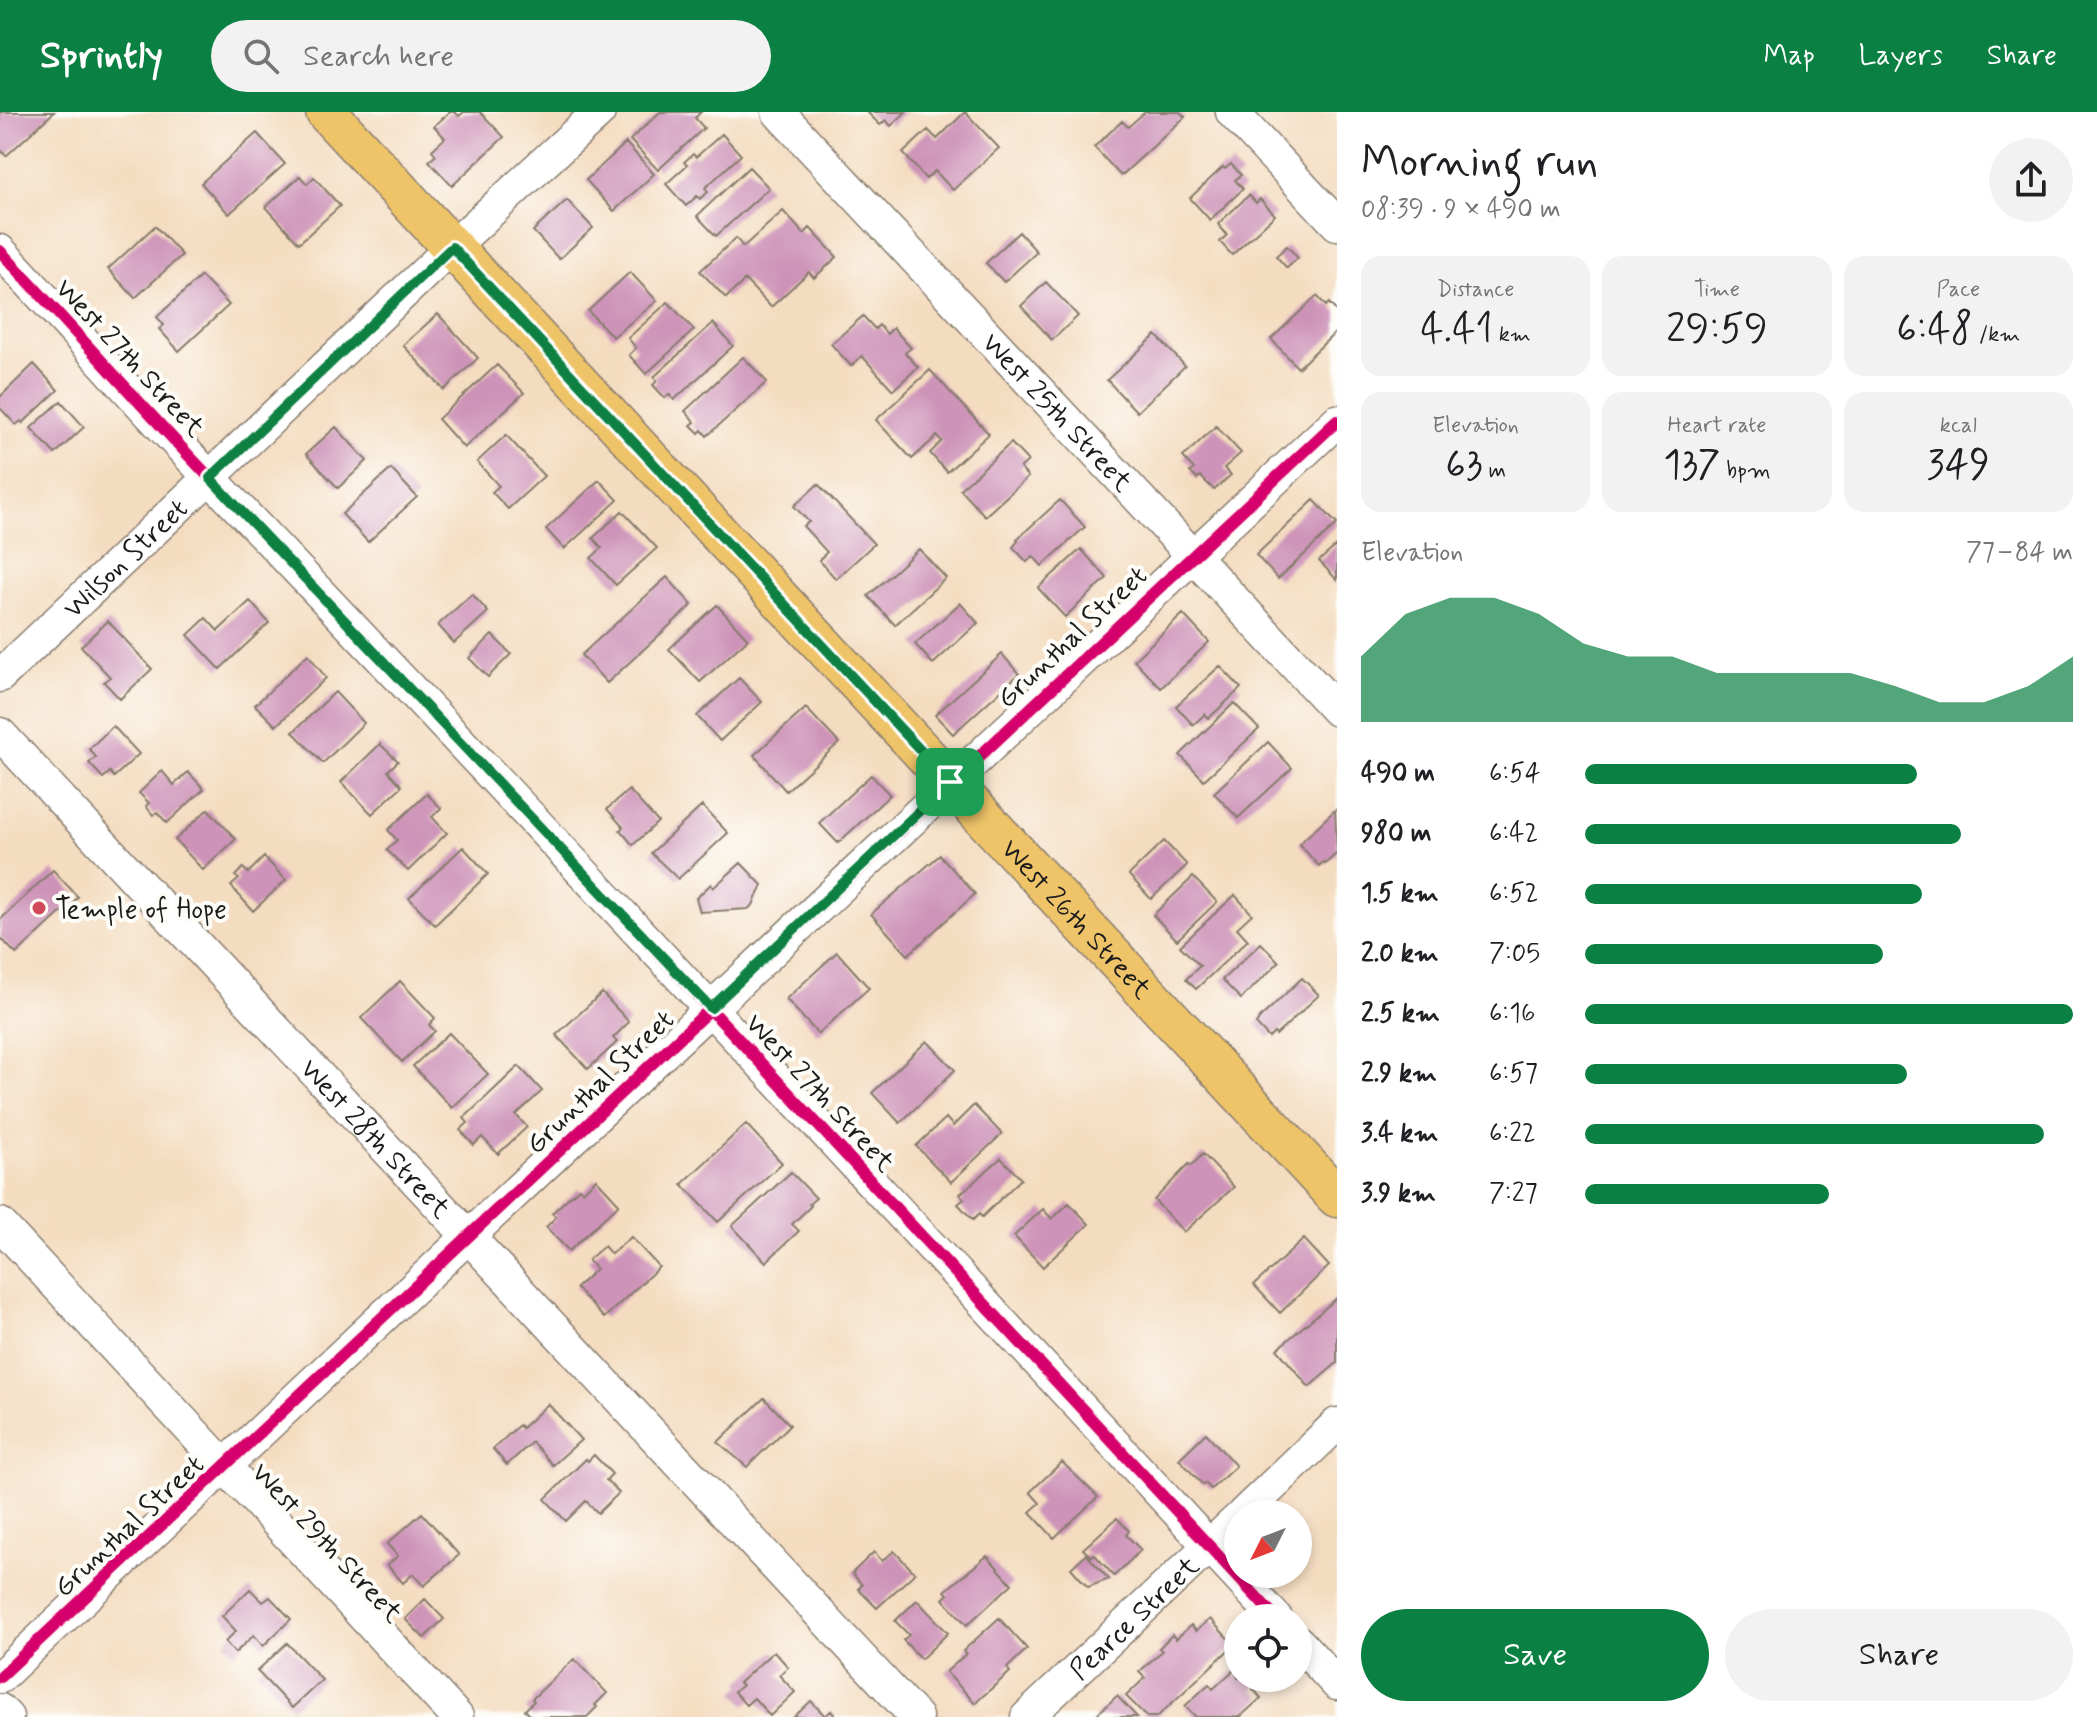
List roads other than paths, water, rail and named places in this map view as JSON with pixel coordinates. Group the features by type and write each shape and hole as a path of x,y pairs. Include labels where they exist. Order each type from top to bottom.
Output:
{"main road":[{"name":"West 26th Street","path":"326,112 1337,1197"}],"street":[{"name":"Wilson Street","path":"0,676 452,247 599,112"},
{"name":"West 25th Street","path":"778,112 1337,710"},
{"path":"1232,112 1337,224"},
{"name":"West 27th Street","path":"0,251 711,1008 1263,1604"},
{"name":"Grunthal Street","path":"0,1677 1337,421"},
{"name":"West 28th Street","path":"0,734 916,1717"},
{"name":"West 29th Street","path":"0,1224 457,1717"},
{"path":"1258,1500 1337,1424"},
{"name":"Pearce Street","path":"1027,1717 1224,1532"},
{"path":"1312,1657 1337,1684"},
{"path":"0,1710 7,1717"}],"place":[{"name":"Temple of Hope","path":"39,908"}]}
